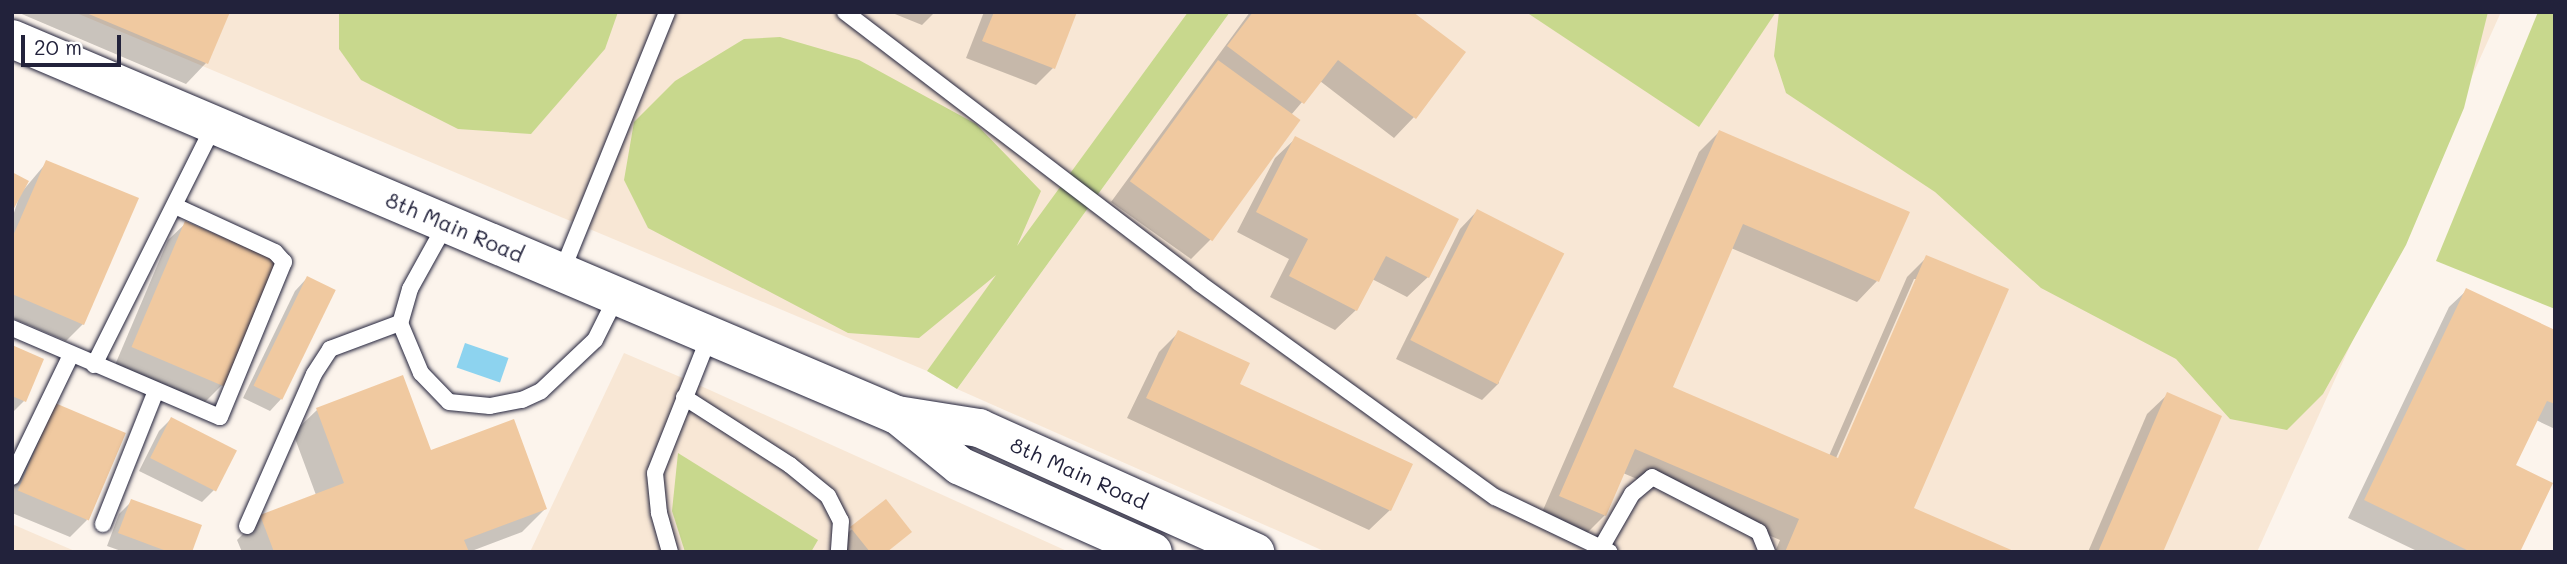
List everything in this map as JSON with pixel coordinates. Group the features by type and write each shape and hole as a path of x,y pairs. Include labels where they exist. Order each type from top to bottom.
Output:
{"main road":[{"name":"8th Main Road","path":"12,39 897,415 979,428 1255,552"},
{"name":"8th Main Road","path":"897,415 960,466 1151,551"}],"lane":[{"path":"562,271 667,12"},
{"path":"845,12 1199,283 1495,497 1606,550 1632,494 1652,477 1759,533 1767,552"},
{"path":"93,365 214,125"},
{"path":"12,328 155,393 220,417 284,268 275,252 175,206"},
{"path":"446,224 410,289 400,324 421,373 449,402 490,406 522,400 557,377 595,341 617,296"},
{"path":"247,526 314,374 330,349 400,324"},
{"path":"670,552 659,513 655,473 710,335"},
{"path":"12,477 71,355"},
{"path":"103,524 155,393"},
{"path":"684,397 828,496 841,521 839,552"},
{"path":"1151,551 1167,512"}],"shaded area":[{"path":"74,12 1188,12 927,371"},
{"path":"1230,12 2501,12 2257,552 1326,552 957,389"},
{"path":"624,353 692,382 1069,552 530,552"},
{"path":"12,524 77,552 12,552"}],"green space":[{"path":"339,12 618,12 605,49 531,134 458,129 361,80 339,49"},
{"path":"1188,12 1230,12 957,389 927,371 996,275 919,338 848,333 648,228 624,180 634,122 675,81 744,39 780,37 859,60 976,124 1041,191 1017,246"},
{"path":"1526,12 1776,12 1699,127"},
{"path":"1779,12 2488,12 2464,108 2406,245 2323,394 2287,430 2230,419 2176,359 2041,288 1935,192 1786,93 1774,56"},
{"path":"2538,12 2555,12 2555,309 2436,261"},
{"path":"678,453 818,540 811,552 685,552 672,511"}],"water":[{"path":"465,343 508,358 500,383 457,368"}],"building":[{"path":"84,12 230,12 208,64"},
{"path":"994,12 1077,12 1055,69 982,41"},
{"path":"1253,12 1413,12 1466,52 1416,119 1338,60 1304,104 1227,46"},
{"path":"1218,60 1301,120 1212,241 1130,181"},
{"path":"1719,130 1910,212 1879,282 1743,224 1673,387 1838,458 1926,255 2009,289 1914,508 2016,552 1785,552 1799,519 1635,449 1606,516 1559,496"},
{"path":"1295,136 1459,219 1429,278 1386,256 1357,311 1289,276 1308,239 1256,212"},
{"path":"46,160 139,198 84,325 12,294 12,238"},
{"path":"12,172 29,181 12,212"},
{"path":"1477,209 1564,253 1498,384 1410,340"},
{"path":"185,221 278,260 224,387 131,347"},
{"path":"307,276 336,290 282,400 254,386"},
{"path":"2466,288 2555,330 2555,404 2547,401 2516,465 2553,483 2520,552 2471,552 2364,500"},
{"path":"1178,330 1250,363 1240,384 1413,464 1391,511 1146,398"},
{"path":"12,345 44,359 26,402 12,396"},
{"path":"403,375 431,450 514,419 547,509 464,540 469,552 274,552 260,515 344,483 316,408"},
{"path":"2167,392 2222,416 2163,552 2098,552"},
{"path":"55,403 126,433 89,521 18,490"},
{"path":"171,417 237,451 216,492 150,458"},
{"path":"131,499 202,525 192,552 169,552 118,533"},
{"path":"886,499 912,532 887,552 870,552 850,527"}]}
